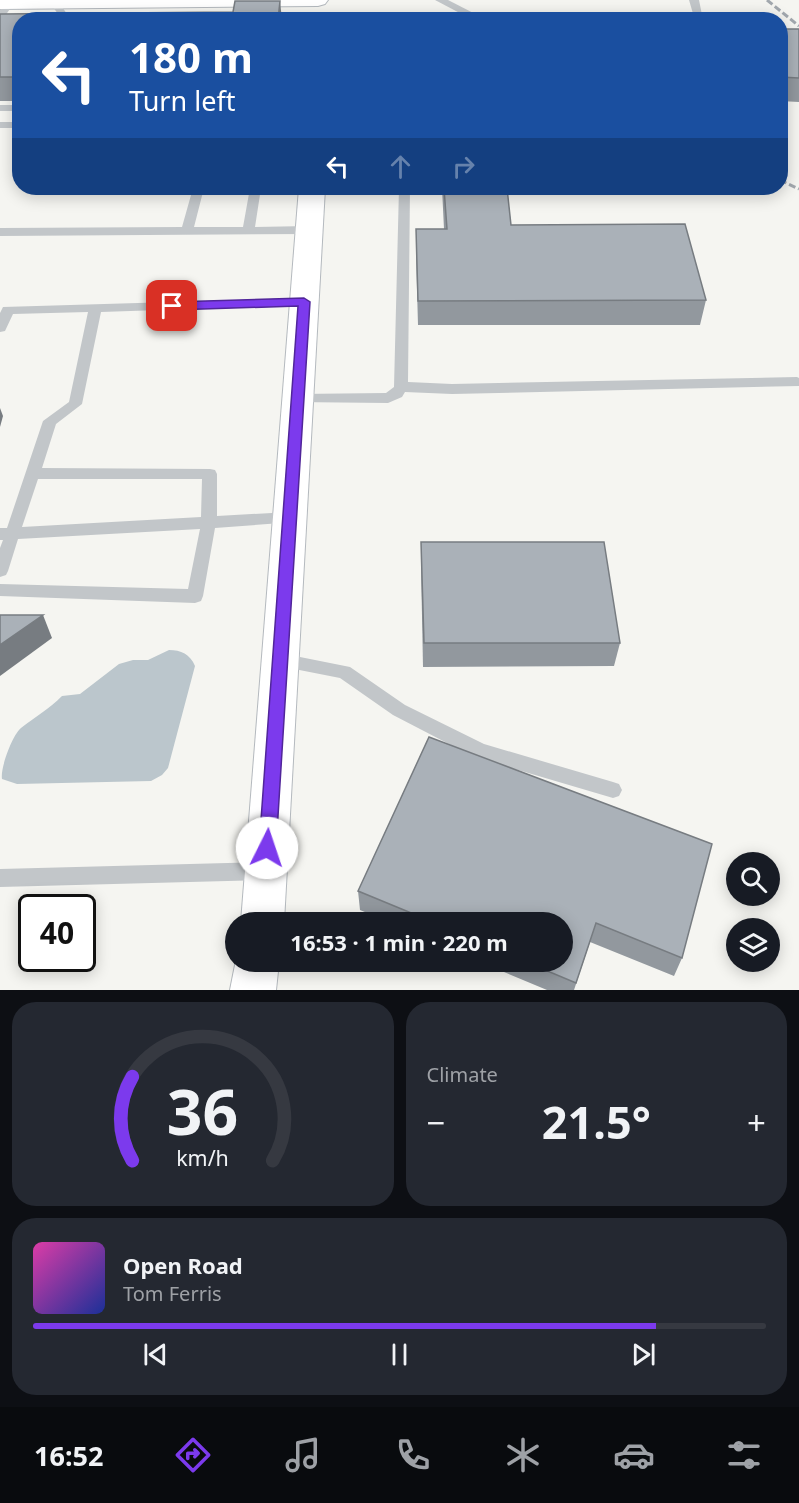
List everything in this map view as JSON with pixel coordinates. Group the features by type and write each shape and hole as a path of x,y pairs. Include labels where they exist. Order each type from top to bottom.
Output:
{"street":[{"path":"3,8 55,3 224,7 318,0"},
{"path":"263,912 312,195"},
{"path":"253,990 256,972"}],"lane":[{"path":"440,0 465,12"},
{"path":"55,3 61,12"},
{"path":"187,231 196,195"},
{"path":"248,231 255,195"},
{"path":"298,399 388,398 397,394 401,387 404,195"},
{"path":"0,232 309,230"},
{"path":"0,328 8,310 304,302"},
{"path":"0,571 6,534 33,473 50,421 75,404 95,308"},
{"path":"401,387 452,389 797,382"},
{"path":"0,590 195,596 209,521 210,474 33,473"},
{"path":"6,534 290,518"},
{"path":"280,660 344,672 399,710 480,750 613,790"},
{"path":"0,878 266,871"}],"shaded area":[{"path":"169,650 185,654 191,658 195,666 168,768 162,775 151,781 17,784 2,779 5,760 18,731 62,696 80,694 119,664 133,660 148,660"}],"building":[{"path":"235,1 280,1 279,12 233,12"},
{"path":"0,14 12,14 12,77 0,77"},
{"path":"788,29 799,29 799,78 788,77"},
{"path":"445,195 508,195 511,225 685,224 706,300 418,301 416,229 447,229"},
{"path":"421,542 604,542 620,643 424,643"},
{"path":"0,615 43,615 0,645"},
{"path":"429,737 712,844 682,958 596,923 576,983 550,972 573,972 573,912 409,912 358,891"}],"railway":[{"path":"767,0 782,12"},
{"path":"788,17 799,26"},
{"path":"788,184 799,189"}],"route":[{"path":"172,306 304,302 267,848"}]}
